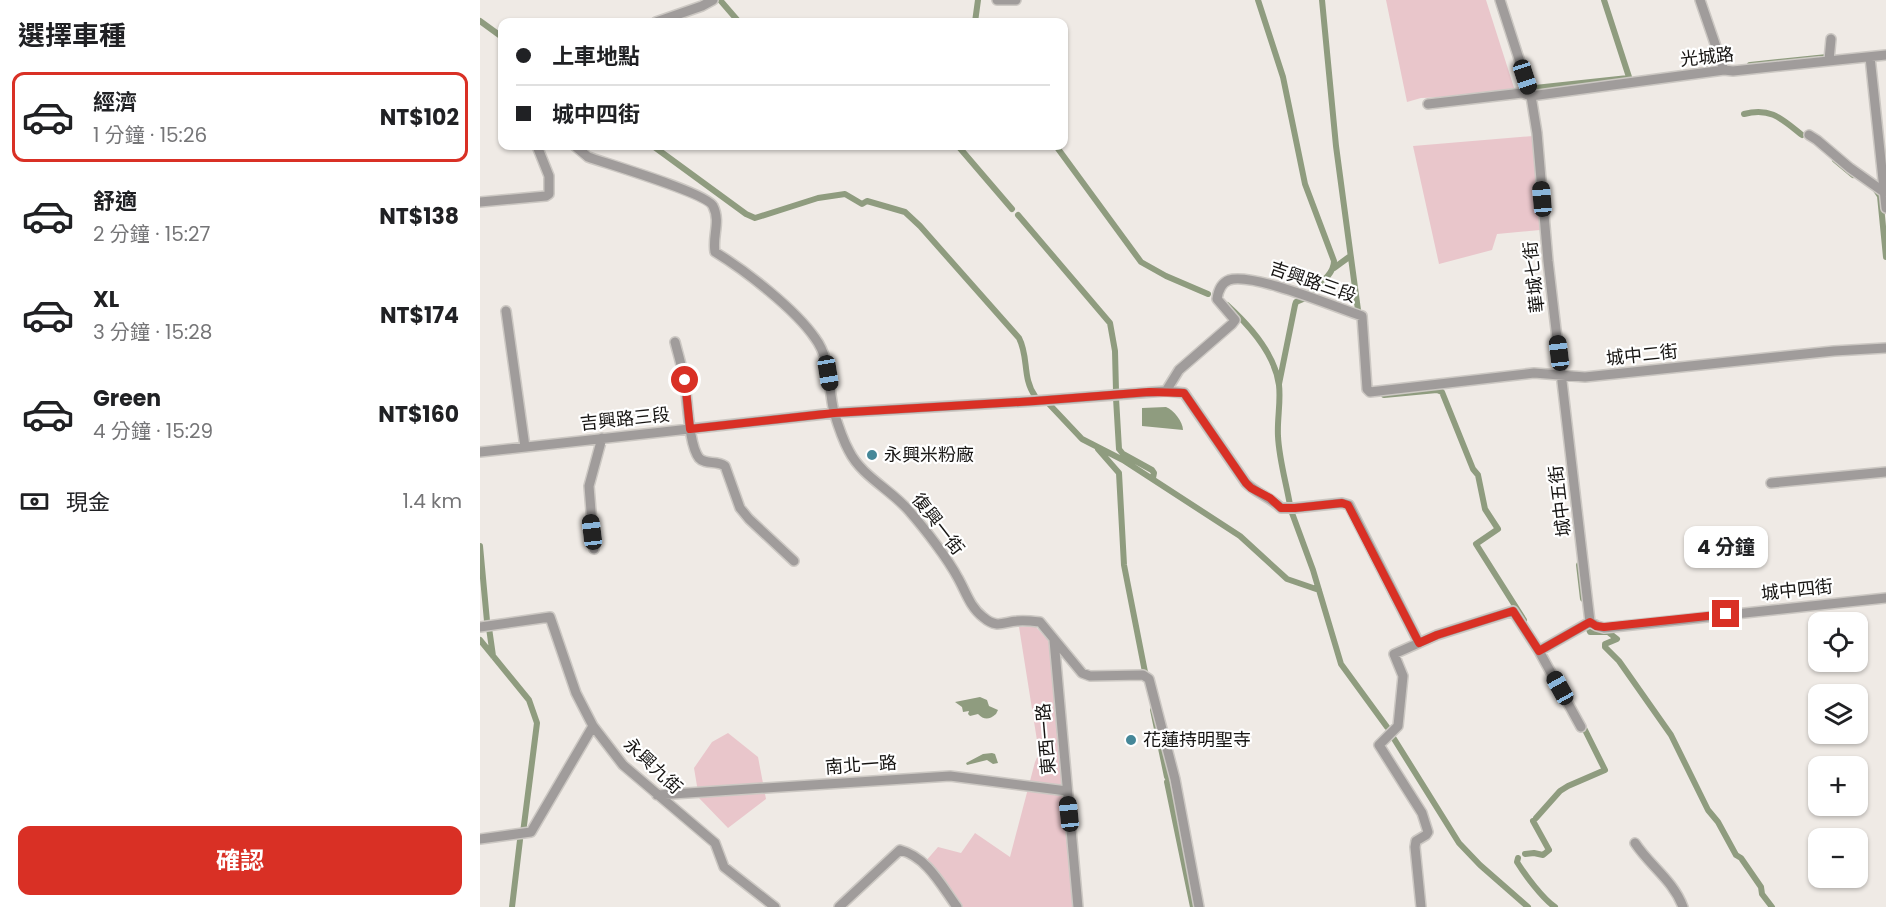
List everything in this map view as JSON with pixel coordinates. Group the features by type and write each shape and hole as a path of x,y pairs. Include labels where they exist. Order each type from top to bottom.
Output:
{"street":[{"path":"668,18 713,0"},
{"path":"997,0 1016,0"},
{"name":"華城七街","path":"1500,0 1531,96 1537,133 1548,261 1562,376"},
{"path":"1700,0 1724,70"},
{"path":"1829,60 1831,39"},
{"name":"光城路","path":"1428,104 1522,93 1531,96 1724,70 1733,71 1886,55"},
{"path":"1870,57 1886,208"},
{"path":"1809,135 1884,192"},
{"path":"480,202 549,194 549,176 539,150"},
{"name":"復興一街","path":"580,150 588,157 689,191 707,199 713,205 718,226 714,244 715,252 745,273 800,318 816,339 824,353 834,413 853,457 910,512 952,569 969,600 982,616 1003,625 1015,621 1040,622 1082,673 1089,676 1143,675 1149,679 1175,779 1198,907"},
{"name":"吉興路三段","path":"480,452 834,413 1166,391 1179,370 1235,320 1217,299 1223,283 1229,280 1261,281 1362,316 1367,389"},
{"path":"506,311 525,447"},
{"path":"675,342 685,380 690,429 700,459 719,462 725,466 740,508 748,519 794,561"},
{"name":"城中二街","path":"1367,389 1370,392 1534,373 1585,377 1834,351 1886,348"},
{"name":"城中五街","path":"1562,376 1590,622"},
{"path":"1166,391 1184,393 1246,483 1281,508 1342,503 1348,505 1419,643"},
{"path":"594,549 589,486 602,438"},
{"path":"1771,483 1886,472"},
{"name":"城中四街","path":"1590,622 1604,627 1886,598"},
{"path":"1421,907 1415,847 1416,841 1426,836 1428,831 1422,813 1379,745 1398,726 1403,676 1394,654 1437,635 1513,611 1539,651 1581,726"},
{"name":"永興九街","path":"480,627 550,617 576,693 592,726 623,765 715,843 724,867 775,907"},
{"path":"1539,651 1590,622"},
{"name":"東西一路","path":"1054,639 1078,907"},
{"path":"480,839 531,832 592,726"},
{"name":"南北一路","path":"657,795 950,776 1067,791"},
{"path":"1635,843 1677,892 1683,907"},
{"path":"839,907 900,850 924,861 957,907"}],"shaded area":[{"path":"1386,0 1486,0 1516,94 1421,98 1407,102"},
{"path":"1533,136 1540,230 1497,234 1492,250 1439,264 1413,146"},
{"path":"1166,407 1177,417 1183,430 1142,426 1142,408"},
{"path":"1035,626 1055,648 1075,907 958,907 925,862 938,847 961,853 975,833 1010,857 1039,753 1019,627"},
{"path":"980,697 987,700 989,706 998,710 996,714 987,718 978,714 970,716 969,711 963,712 962,707 955,702"},
{"path":"728,733 758,757 766,799 728,828 699,798 694,768 712,742"},
{"path":"983,754 995,754 998,763 993,764 987,760 967,765 966,763"}],"waterway":[{"path":"720,0 736,18"},
{"path":"976,18 978,0"},
{"path":"1258,0 1283,77 1305,184 1334,261 1328,275 1308,294"},
{"path":"1322,0 1336,146 1358,310"},
{"path":"1535,88 1629,77 1604,0"},
{"path":"480,21 498,34"},
{"path":"1750,65 1827,57"},
{"path":"1744,114 1769,113 1782,119 1802,135"},
{"path":"658,150 746,214 755,218 818,198 845,194 862,204 867,201 905,212 1019,338 1024,353 1028,382 1035,396"},
{"path":"961,150 1012,209"},
{"path":"1059,150 1141,262 1166,276 1208,294"},
{"path":"1835,160 1853,175"},
{"path":"1876,190 1880,196 1886,257"},
{"path":"1018,215 1110,323 1115,351 1116,391"},
{"path":"1334,268 1349,257"},
{"path":"1279,384 1295,305 1303,299"},
{"path":"1227,305 1260,341 1277,373 1279,445 1290,505"},
{"path":"1384,395 1437,390 1442,392 1473,469 1478,475 1485,509 1498,529 1476,544 1524,620"},
{"path":"1116,398 1119,449 1123,454 1152,470 1153,478"},
{"path":"1049,404 1082,439 1123,460 1240,536 1287,579 1319,590"},
{"path":"1098,449 1119,473 1124,565 1145,672"},
{"path":"1292,513 1313,570 1341,664 1387,727"},
{"path":"480,546 487,621"},
{"path":"1579,565 1583,599"},
{"path":"1588,627 1590,632 1608,632 1617,639 1605,644 1605,647 1619,661 1671,735 1708,810 1718,822 1736,855 1741,858 1761,887 1762,894 1772,907"},
{"path":"489,628 493,656"},
{"path":"480,640 529,700 537,723 523,833"},
{"path":"1153,710 1167,777"},
{"path":"1536,818 1560,791 1605,770 1582,724"},
{"path":"1391,734 1459,843 1480,865 1528,907"},
{"path":"1167,782 1193,907"},
{"path":"1525,854 1543,855 1549,850 1533,821"},
{"path":"512,907 520,840"},
{"path":"1518,858 1517,862 1529,880 1555,907"}],"place":[{"name":"永興米粉廠","path":"872,455"},
{"name":"花蓮持明聖寺","path":"1131,740"}],"route":[{"path":"685,380 690,429 834,413 1166,391 1184,393 1251,488 1270,498 1281,508 1342,503 1348,505 1419,643 1513,611 1539,651 1590,622 1604,627 1726,614"}]}
